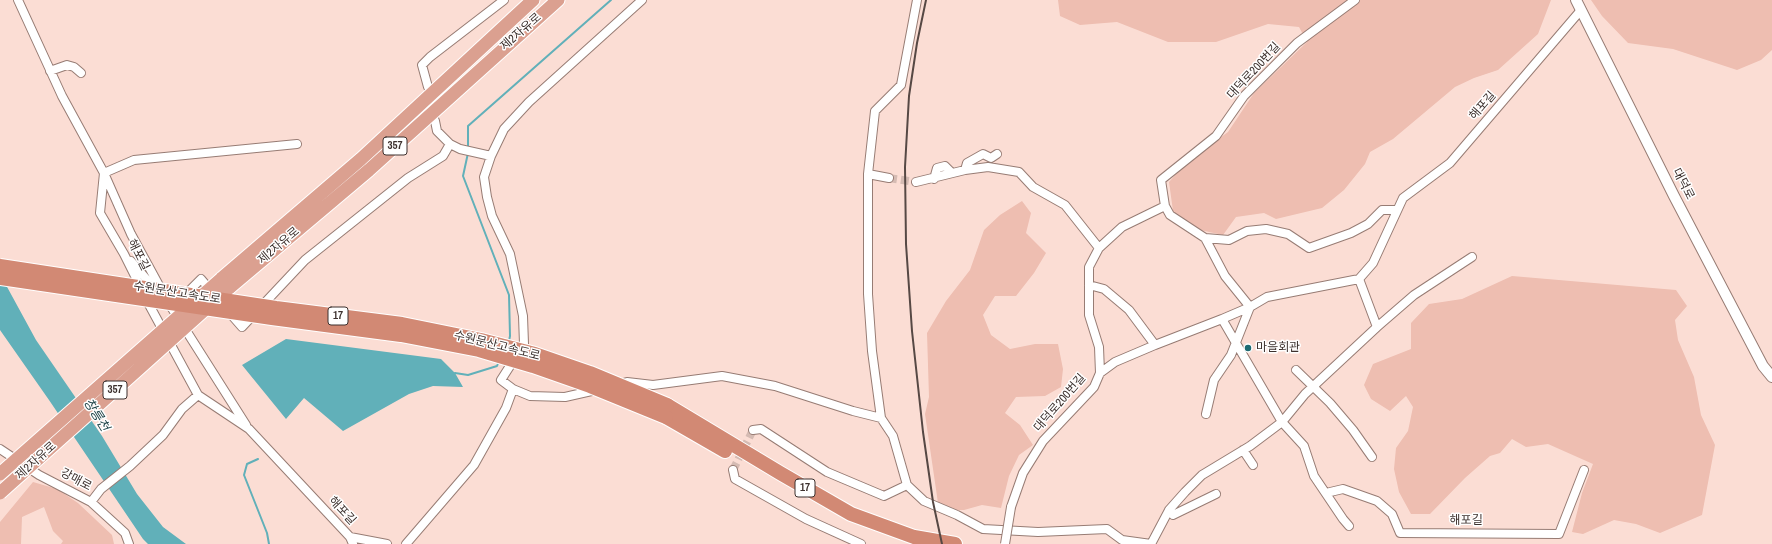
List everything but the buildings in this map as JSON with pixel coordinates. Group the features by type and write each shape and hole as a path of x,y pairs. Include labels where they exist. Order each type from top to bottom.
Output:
{"highway":[{"name":"제2자유로","path":"0,493 533,0"},
{"name":"제2자유로","path":"0,474 225,284 369,170 558,0"},
{"name":"수원문산고속도로","path":"0,266 276,308 402,324 480,340 535,354 590,373 666,411 780,473 851,514 914,537 955,544"},
{"name":"수원문산고속도로","path":"0,278 272,318 401,335 479,350 533,366 666,411 848,521 898,541 911,544"}],"street":[{"path":"18,0 62,96 104,173 131,234 171,307 249,429"},
{"path":"428,87 422,64 504,0"},
{"path":"642,0 529,102 504,129 491,156 484,177 487,197 492,216 510,254 523,316 524,344 501,380 513,389 530,396 565,397 627,382 653,385 722,376 775,386 853,411 881,418"},
{"path":"917,0 901,84 875,111 868,174 868,294 872,351 881,418 893,436 907,485 924,501 983,529 1038,532 1107,529 1122,540 1151,544 1169,510 1184,492 1202,476 1244,450 1282,422 1305,394 1377,327 1414,295 1472,257"},
{"name":"대덕로200번길","path":"1004,544 1012,507 1023,473 1043,440 1094,387 1100,373 1099,347 1089,315 1089,267 1098,248 1122,227 1165,206 1161,180 1216,136 1244,96 1297,43 1355,0"},
{"name":"대덕로","path":"1576,0 1674,196 1764,366 1772,377"},
{"name":"해포길","path":"1359,279 1373,263 1403,198 1450,163 1581,10"},
{"path":"50,71 67,65 74,67 81,73"},
{"path":"435,121 437,131 450,144 460,149 491,156"},
{"path":"104,173 134,160 297,144"},
{"path":"171,307 202,279 242,327 305,260 408,178 443,156 450,144"},
{"path":"965,170 967,163 983,154 990,158 997,154"},
{"path":"916,182 934,179 965,170 988,167 1018,172 1033,186 1065,205 1098,248"},
{"name":"해포길","path":"104,173 100,213 124,254 152,312 198,395 249,429 351,540"},
{"path":"868,174 889,178"},
{"path":"1165,206 1170,215 1190,230 1205,238 1229,240 1247,231 1266,229 1288,234 1309,248 1368,224 1382,210 1397,210"},
{"path":"1205,238 1225,276 1250,307"},
{"path":"124,254 171,307"},
{"path":"1100,373 1115,362 1222,319 1250,307 1267,297 1359,279 1377,327"},
{"path":"1089,286 1104,289 1129,310 1155,345"},
{"path":"1206,414 1214,380 1231,355 1250,307"},
{"path":"1222,319 1282,422 1304,446 1314,476 1349,526"},
{"path":"1296,370 1314,386 1353,430 1372,457"},
{"path":"406,544 474,465 506,408 513,389"},
{"path":"91,502 101,489 130,466 163,435 182,409 198,395"},
{"path":"753,430 761,429 827,472 884,496 907,485"},
{"path":"1244,450 1252,465"},
{"name":"강매로","path":"1,452 39,475 91,502 125,533 130,544"},
{"path":"733,470 735,480 806,519 861,544"},
{"name":"해포길","path":"1326,493 1343,489 1377,501 1392,514 1400,533 1559,534 1584,470"},
{"path":"1169,510 1173,515 1216,494"},
{"path":"351,540 368,544"},
{"path":"351,540 387,544"}],"shaded area":[{"path":"1058,0 1551,0 1538,34 1498,70 1474,78 1455,87 1393,139 1370,152 1365,164 1344,190 1322,208 1276,219 1264,213 1236,217 1223,235 1191,228 1173,211 1169,182 1187,162 1228,132 1254,93 1307,42 1299,27 1268,24 1216,42 1168,42 1117,22 1080,25 1060,16"},
{"path":"1591,0 1772,0 1772,50 1761,60 1737,70 1673,49 1628,43 1602,16"},
{"path":"1022,201 1031,213 1026,233 1046,253 1034,273 1016,296 995,296 983,315 991,335 1010,349 1035,344 1058,344 1063,369 1061,387 1045,396 1016,397 1005,413 1020,425 1033,445 1019,455 1009,476 1001,508 982,505 964,510 939,510 925,414 929,397 927,333 946,301 970,270 984,230 1000,215"},
{"path":"1512,276 1676,290 1687,306 1675,320 1678,340 1694,377 1701,415 1715,445 1702,515 1660,533 1636,524 1614,520 1583,534 1572,532 1582,493 1593,464 1548,444 1526,447 1512,439 1500,453 1490,456 1465,478 1430,514 1411,514 1399,492 1394,469 1396,448 1408,431 1413,407 1406,396 1390,411 1371,399 1364,385 1373,364 1411,349 1411,323 1429,304 1462,299"},
{"path":"33,482 57,489 78,503 112,535 114,544 61,544 63,541 53,531 44,507 22,517 21,544 0,544 0,522"}],"water":[{"path":"0,274 36,340 102,436 137,494 163,527 186,544 148,544 143,539 0,330"},
{"path":"286,339 441,359 455,373 463,387 433,386 409,394 343,431 304,398 286,419 242,365"}],"waterway":[{"path":"468,149 468,126 611,0"},
{"path":"468,153 463,176 509,295 509,341"},
{"path":"455,373 468,375 497,366 499,361"},
{"path":"258,459 247,464 244,475 267,533 269,544"}],"tunnel":[{"path":"889,178 916,182"},
{"path":"733,470 753,430"}],"railway":[{"path":"926,0 917,43 909,96 905,167 906,244 912,331 923,432 933,502 942,544"}],"place":[{"name":"마을회관","path":"1248,348"}],"water label":[{"name":"창릉천","path":"96,415"}]}
